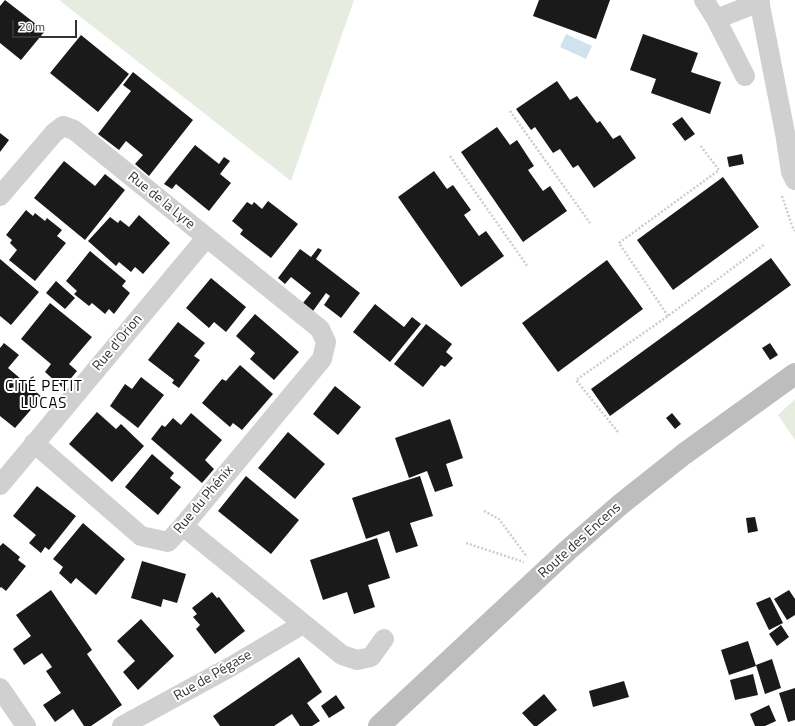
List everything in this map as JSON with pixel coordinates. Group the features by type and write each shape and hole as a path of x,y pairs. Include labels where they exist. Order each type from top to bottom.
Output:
{"street":[{"path":"704,0 716,19 745,76"},
{"path":"716,19 760,1 791,172 795,180"},
{"name":"Rue de la Lyre","path":"0,196 54,133 63,126 74,130 320,329 326,342"},
{"name":"Rue d'Orion","path":"0,485 206,238"},
{"name":"Rue du Phénix","path":"34,443 141,536 168,542 322,359 326,342"},
{"name":"Route des Encens","path":"379,726 568,550 621,504 684,454 795,374"},
{"path":"183,526 342,655 357,660 371,657 384,639"},
{"name":"Rue de Pégase","path":"122,726 232,666 303,624"},
{"path":"0,688 26,726"}],"path":[{"path":"510,111 590,223"},
{"path":"668,316 619,243 719,170 700,145"},
{"path":"450,156 528,267"},
{"path":"618,432 576,380 668,316 765,244"},
{"path":"484,511 499,519 529,560"},
{"path":"466,543 526,563"}],"shaded area":[{"path":"59,0 354,0 291,181"},
{"path":"795,399 795,440 778,415"}],"water":[{"path":"566,34 592,46 586,59 560,47"}],"building":[{"path":"5,0 45,31 21,60 0,43 0,6"},
{"path":"539,0 610,0 596,39 533,16"},
{"path":"643,34 698,53 691,72 721,82 710,114 651,93 656,79 630,70"},
{"path":"81,35 129,74 98,112 50,73"},
{"path":"133,72 193,120 149,176 135,164 143,155 126,141 119,150 98,134 131,91 123,85"},
{"path":"557,81 570,100 577,96 597,123 600,121 613,139 620,135 636,158 594,188 578,165 573,168 560,149 553,153 535,127 531,130 516,109"},
{"path":"682,117 695,134 685,141 672,124"},
{"path":"497,127 510,145 517,140 534,166 528,170 543,191 550,186 567,211 523,242 461,152"},
{"path":"0,133 9,140 0,152"},
{"path":"195,145 219,164 224,157 230,161 220,174 231,183 209,211 176,184 172,189 164,184"},
{"path":"742,154 744,164 729,167 727,157"},
{"path":"64,161 95,186 105,174 125,190 85,240 34,198"},
{"path":"434,171 447,189 453,185 471,210 464,215 479,236 486,231 504,256 461,287 398,197"},
{"path":"723,177 759,227 673,290 637,240"},
{"path":"268,201 298,224 271,258 240,234 243,230 232,221 247,202 252,205 254,202 262,209"},
{"path":"26,210 33,216 35,213 45,221 47,218 62,230 57,236 66,243 35,281 9,260 17,250 10,243 12,240 6,235"},
{"path":"139,215 170,243 143,274 135,267 131,272 119,262 116,266 88,241 110,217 118,223 120,220 129,227"},
{"path":"318,248 322,250 316,259 360,293 341,318 324,305 330,296 326,293 313,311 303,303 311,293 291,277 285,284 278,278 300,249 311,257"},
{"path":"90,251 126,281 122,286 130,293 114,314 109,309 105,314 92,303 89,306 74,294 77,291 66,281"},
{"path":"771,258 791,285 610,416 591,389"},
{"path":"0,259 39,292 11,325 0,316"},
{"path":"607,260 643,309 558,372 522,323"},
{"path":"211,278 246,307 226,332 214,322 209,328 186,308"},
{"path":"56,281 75,298 65,309 46,293"},
{"path":"50,303 92,337 69,364 77,371 63,388 45,372 51,364 21,339"},
{"path":"375,304 404,327 412,317 421,324 390,362 353,332"},
{"path":"255,314 299,352 274,380 250,359 255,353 236,336"},
{"path":"178,322 205,343 194,356 200,360 179,388 172,383 174,380 148,360"},
{"path":"426,324 452,344 446,352 453,358 445,367 441,365 423,387 394,364"},
{"path":"4,343 19,355 8,368 42,397 15,428 0,416 0,348"},
{"path":"770,343 778,355 770,360 762,348"},
{"path":"240,365 273,394 242,430 233,423 230,427 202,403 222,379 226,381"},
{"path":"141,377 164,395 138,428 110,406 125,384 132,389"},
{"path":"335,386 361,407 338,435 313,414"},
{"path":"97,412 116,429 121,424 144,446 112,482 69,444"},
{"path":"191,413 222,440 205,460 214,469 202,483 151,439 162,425 165,427 173,418 181,425"},
{"path":"672,413 681,424 675,429 666,418"},
{"path":"450,419 463,458 446,464 453,486 435,492 427,471 409,478 395,438"},
{"path":"288,432 325,464 295,499 258,468"},
{"path":"152,454 174,473 170,478 181,487 158,515 125,487"},
{"path":"246,476 299,520 271,554 218,511"},
{"path":"420,476 433,516 410,523 418,546 396,553 389,531 366,539 352,498"},
{"path":"37,486 76,516 49,550 45,547 41,553 29,543 36,535 13,516"},
{"path":"755,517 758,531 748,533 746,518"},
{"path":"83,523 125,559 96,595 76,578 71,584 59,573 63,567 53,559"},
{"path":"377,538 390,578 368,585 375,607 354,614 347,592 323,600 310,560"},
{"path":"3,543 20,557 18,560 26,566 6,591 1,587 0,588 0,546"},
{"path":"142,561 186,574 177,603 163,599 161,607 131,598"},
{"path":"51,590 92,650 87,654 122,705 91,726 84,726 73,709 55,722 43,705 61,693 46,671 52,667 42,653 24,665 13,649 31,636 16,615"},
{"path":"789,590 795,599 795,615 787,620 774,599"},
{"path":"212,592 217,598 219,597 245,631 215,654 196,629 200,625 193,617 197,614 192,608"},
{"path":"770,597 783,623 769,630 756,603"},
{"path":"141,619 174,656 138,690 123,672 135,661 117,641"},
{"path":"781,625 789,637 777,646 769,634"},
{"path":"748,641 756,666 729,675 721,650"},
{"path":"299,657 322,692 307,703 320,721 312,726 300,726 292,714 274,726 220,726 213,716"},
{"path":"772,659 781,688 765,694 756,665"},
{"path":"753,674 758,695 735,700 730,680"},
{"path":"624,681 629,697 593,707 589,691"},
{"path":"795,688 795,720 788,722 779,693"},
{"path":"544,694 557,710 537,726 534,726 522,713"},
{"path":"336,695 345,708 329,718 321,706"},
{"path":"769,705 776,721 765,726 755,726 750,714"}],"district":[{"name":"CITÉ PETIT LUCAS","path":"44,396"}]}
